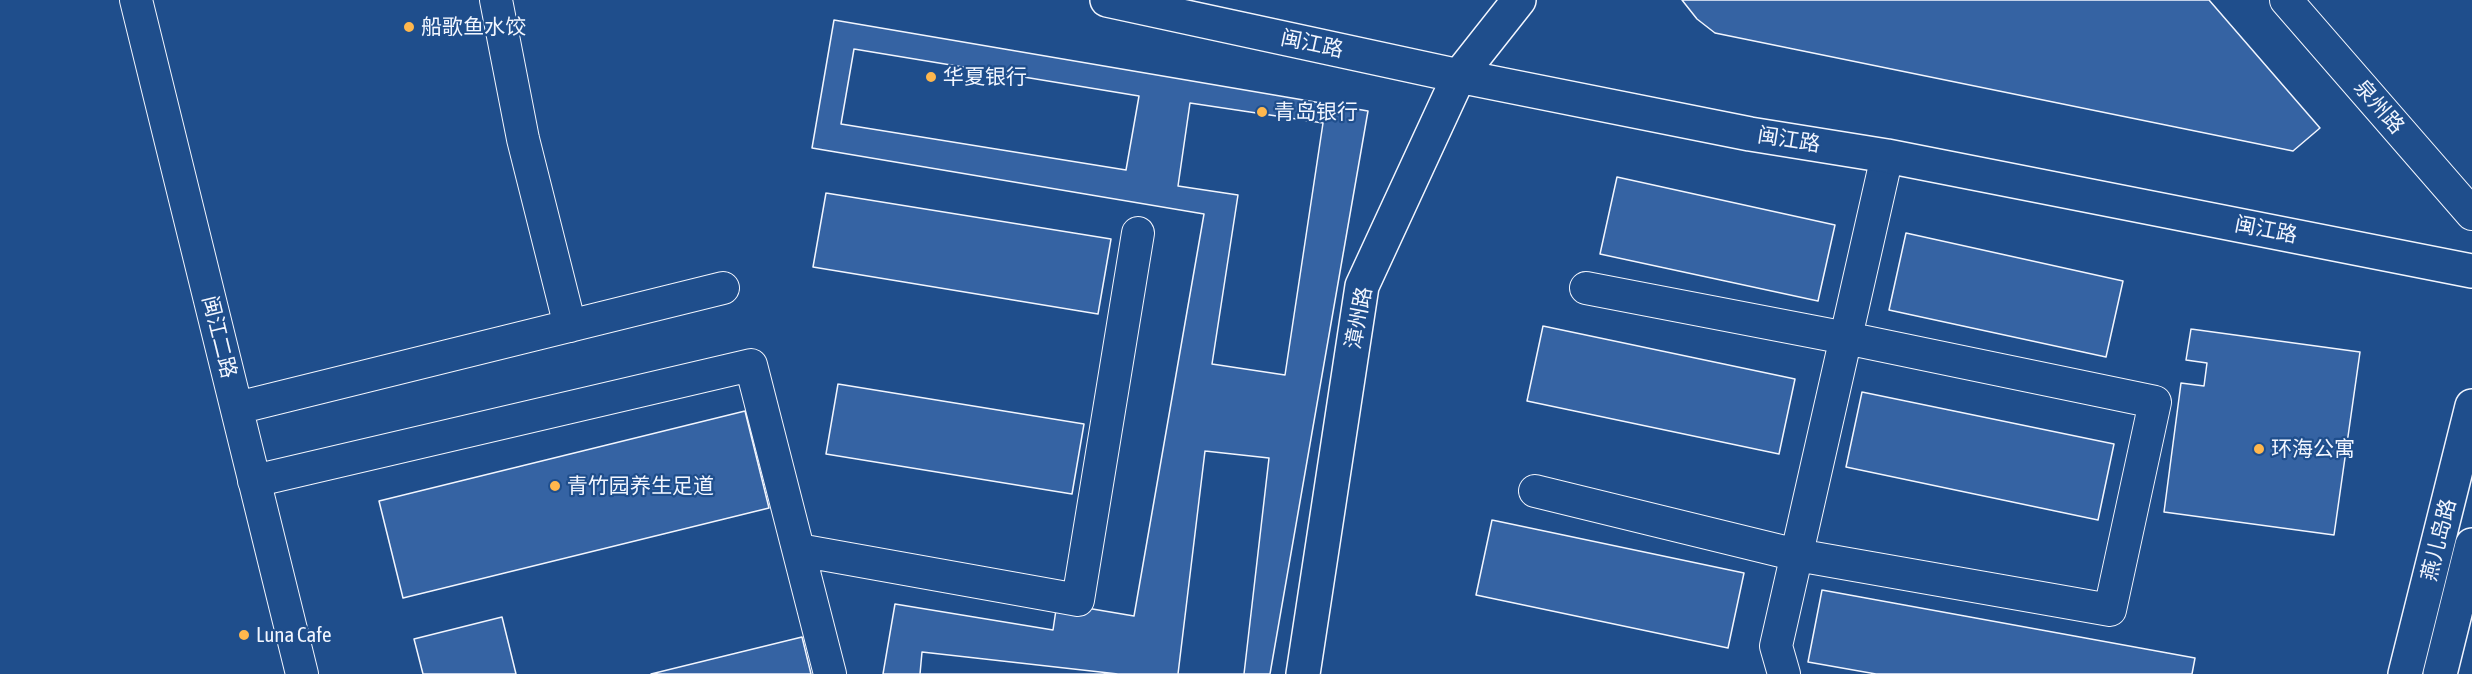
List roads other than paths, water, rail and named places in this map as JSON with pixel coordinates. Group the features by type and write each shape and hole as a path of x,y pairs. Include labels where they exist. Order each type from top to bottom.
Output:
{"street":[{"name":"闽江二路","path":"136,0 302,674"},
{"path":"495,0 523,139 570,326"},
{"name":"闽江路","path":"1107,0 1459,76 1750,134 1887,156 2472,271"},
{"name":"漳州路","path":"1303,674 1362,286 1459,76 1520,0"},
{"name":"泉州路","path":"2286,0 2472,214"},
{"path":"1784,674 1776,646 1887,156"},
{"path":"799,550 1078,600 1138,233"},
{"path":"237,408 723,288"},
{"path":"1535,490 1797,555 2109,610 2155,402 1846,338 1586,288"},
{"path":"254,481 751,365 830,674"},
{"name":"燕儿岛路","path":"2405,674 2472,406"},
{"name":"燕儿岛路","path":"2440,674 2472,545"}],"place":[{"name":"船歌鱼水饺","path":"409,27"},
{"name":"华夏银行","path":"931,77"},
{"name":"青岛银行","path":"1262,112"},
{"name":"环海公寓","path":"2259,449"},
{"name":"青竹园养生足道","path":"555,486"},
{"name":"Luna Cafe","path":"244,635"}]}
